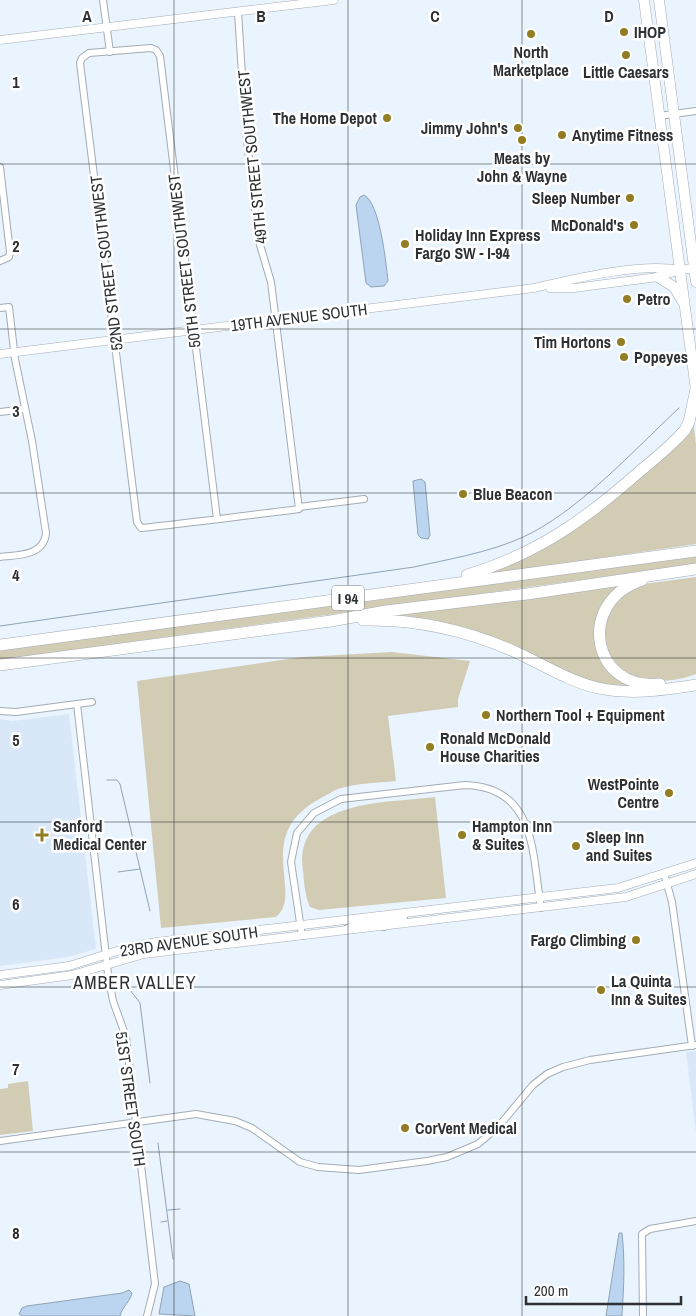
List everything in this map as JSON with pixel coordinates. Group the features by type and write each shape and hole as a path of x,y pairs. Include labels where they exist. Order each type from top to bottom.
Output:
{"highway":[{"path":"440,584 526,554 563,533 601,506 686,430 690,422 696,389"},
{"name":"I 94","path":"0,645 696,550"},
{"name":"I 94","path":"0,665 331,621 386,611 527,594 696,569"},
{"path":"669,572 625,587 608,602 600,622 601,648 613,669 634,682 657,685 696,678"},
{"path":"331,621 410,623 479,637 568,678 598,688 645,693 696,685"}],"main road":[{"path":"644,0 696,389"},
{"path":"659,0 672,114 696,282"},
{"path":"658,277 674,287 685,306"}],"street":[{"path":"103,0 110,52"},
{"path":"0,40 334,0"},
{"name":"49TH STREET SOUTHWEST","path":"238,12 243,97 255,211 260,245 271,282 299,508"},
{"name":"50TH STREET SOUTHWEST","path":"110,52 150,48 156,50 160,56 192,330 217,519"},
{"name":"52ND STREET SOUTHWEST","path":"110,52 89,53 82,58 80,63 137,522 140,528 217,519"},
{"path":"659,116 696,111"},
{"path":"0,168 10,252 9,257 0,261"},
{"name":"19TH AVENUE SOUTH","path":"0,354 534,288 583,277 665,266 680,270"},
{"name":"19TH AVENUE SOUTH","path":"534,288 574,288 658,277 680,270 695,268"},
{"path":"0,308 9,307 14,352 41,496 45,539 35,551 0,557"},
{"path":"0,412 25,409"},
{"path":"217,519 364,499"},
{"path":"0,711 16,712 92,702"},
{"name":"51ST STREET SOUTH","path":"77,704 107,965 113,1001 126,1037 154,1284 147,1316"},
{"path":"302,936 291,862 297,833 314,813 341,799 465,785 481,785 494,789 512,802 527,824 541,908"},
{"name":"23RD AVENUE SOUTH","path":"0,975 69,966 133,946 618,888 696,863"},
{"path":"0,1141 182,1116 216,1116 252,1128 300,1162 333,1170 359,1170 447,1158 465,1151 498,1127 533,1085 547,1074 563,1067 590,1060 694,1046 672,902 664,873"},
{"name":"23RD AVENUE SOUTH","path":"0,986 72,975 144,954 344,932 626,897 696,874"},
{"name":"23RD AVENUE SOUTH","path":"384,927 384,921 387,919 410,916 414,913"},
{"name":"23RD AVENUE SOUTH","path":"344,932 352,926 378,922 381,917"},
{"path":"643,1316 642,1234 650,1229 696,1221"}],"shaded area":[{"path":"693,420 696,444 696,544 491,574 490,570 551,544"},
{"path":"696,554 696,564 0,660 0,650"},
{"path":"696,577 696,674 683,678 656,681 642,679 619,667 610,658 603,641 607,610 636,585"},
{"path":"617,585 618,588 606,600 599,614 596,638 598,647 604,656 637,689 597,685 540,660 400,619 398,614"},
{"path":"392,652 470,661 458,699 458,707 388,716 396,781 360,784 338,789 300,813 289,829 284,846 285,894 283,907 276,917 161,928 137,681 302,657"},
{"name":"Sanford Medical Center","path":"69,714 96,949 68,957 0,966 0,719 12,721"},
{"path":"435,797 446,898 319,910 310,907 304,885 303,870 304,847 313,829 328,817 348,809 370,804"},
{"path":"696,1051 696,1133 686,1052"},
{"path":"28,1081 33,1131 0,1135 0,1089 8,1088 8,1084"}],"water":[{"path":"364,195 370,200 374,209 381,234 388,281 384,286 371,287 366,283 356,205 360,197"},
{"path":"421,479 425,482 430,535 428,539 421,538 418,535 413,481"},
{"path":"619,1233 622,1233 624,1253 622,1316 606,1316"},
{"path":"180,1281 189,1284 195,1316 159,1314 164,1287"},
{"path":"129,1290 132,1293 131,1296 120,1316 22,1316 19,1314 22,1308 27,1306 122,1293"}],"waterway":[{"path":"0,626 414,567 495,548 521,538 563,513 624,461 679,408"},
{"path":"107,780 117,780 120,784 150,911"},
{"path":"118,872 140,869"},
{"path":"130,990 140,1003 150,1083"},
{"path":"158,1143 173,1259"},
{"path":"168,1210 180,1209"},
{"path":"161,1222 167,1221"}],"place":[{"name":"IHOP","path":"624,32"},
{"name":"North Marketplace","path":"531,34"},
{"name":"Little Caesars","path":"626,55"},
{"name":"The Home Depot","path":"387,118"},
{"name":"Jimmy John's","path":"518,128"},
{"name":"Anytime Fitness","path":"562,135"},
{"name":"Meats by John & Wayne","path":"522,140"},
{"name":"Sleep Number","path":"630,198"},
{"name":"McDonald's","path":"634,225"},
{"name":"Holiday Inn Express Fargo SW - I-94","path":"405,244"},
{"name":"Petro","path":"627,299"},
{"name":"Tim Hortons","path":"621,342"},
{"name":"Popeyes","path":"624,357"},
{"name":"Blue Beacon","path":"463,494"},
{"name":"Northern Tool + Equipment","path":"486,715"},
{"name":"Ronald McDonald House Charities","path":"430,747"},
{"name":"WestPointe Centre","path":"669,793"},
{"name":"Sanford Medical Center","path":"42,835"},
{"name":"Hampton Inn & Suites","path":"462,835"},
{"name":"Sleep Inn and Suites","path":"576,846"},
{"name":"Fargo Climbing","path":"636,940"},
{"name":"La Quinta Inn & Suites","path":"601,990"},
{"name":"CorVent Medical","path":"405,1128"}],"district":[{"name":"AMBER VALLEY","path":"135,982"}]}
